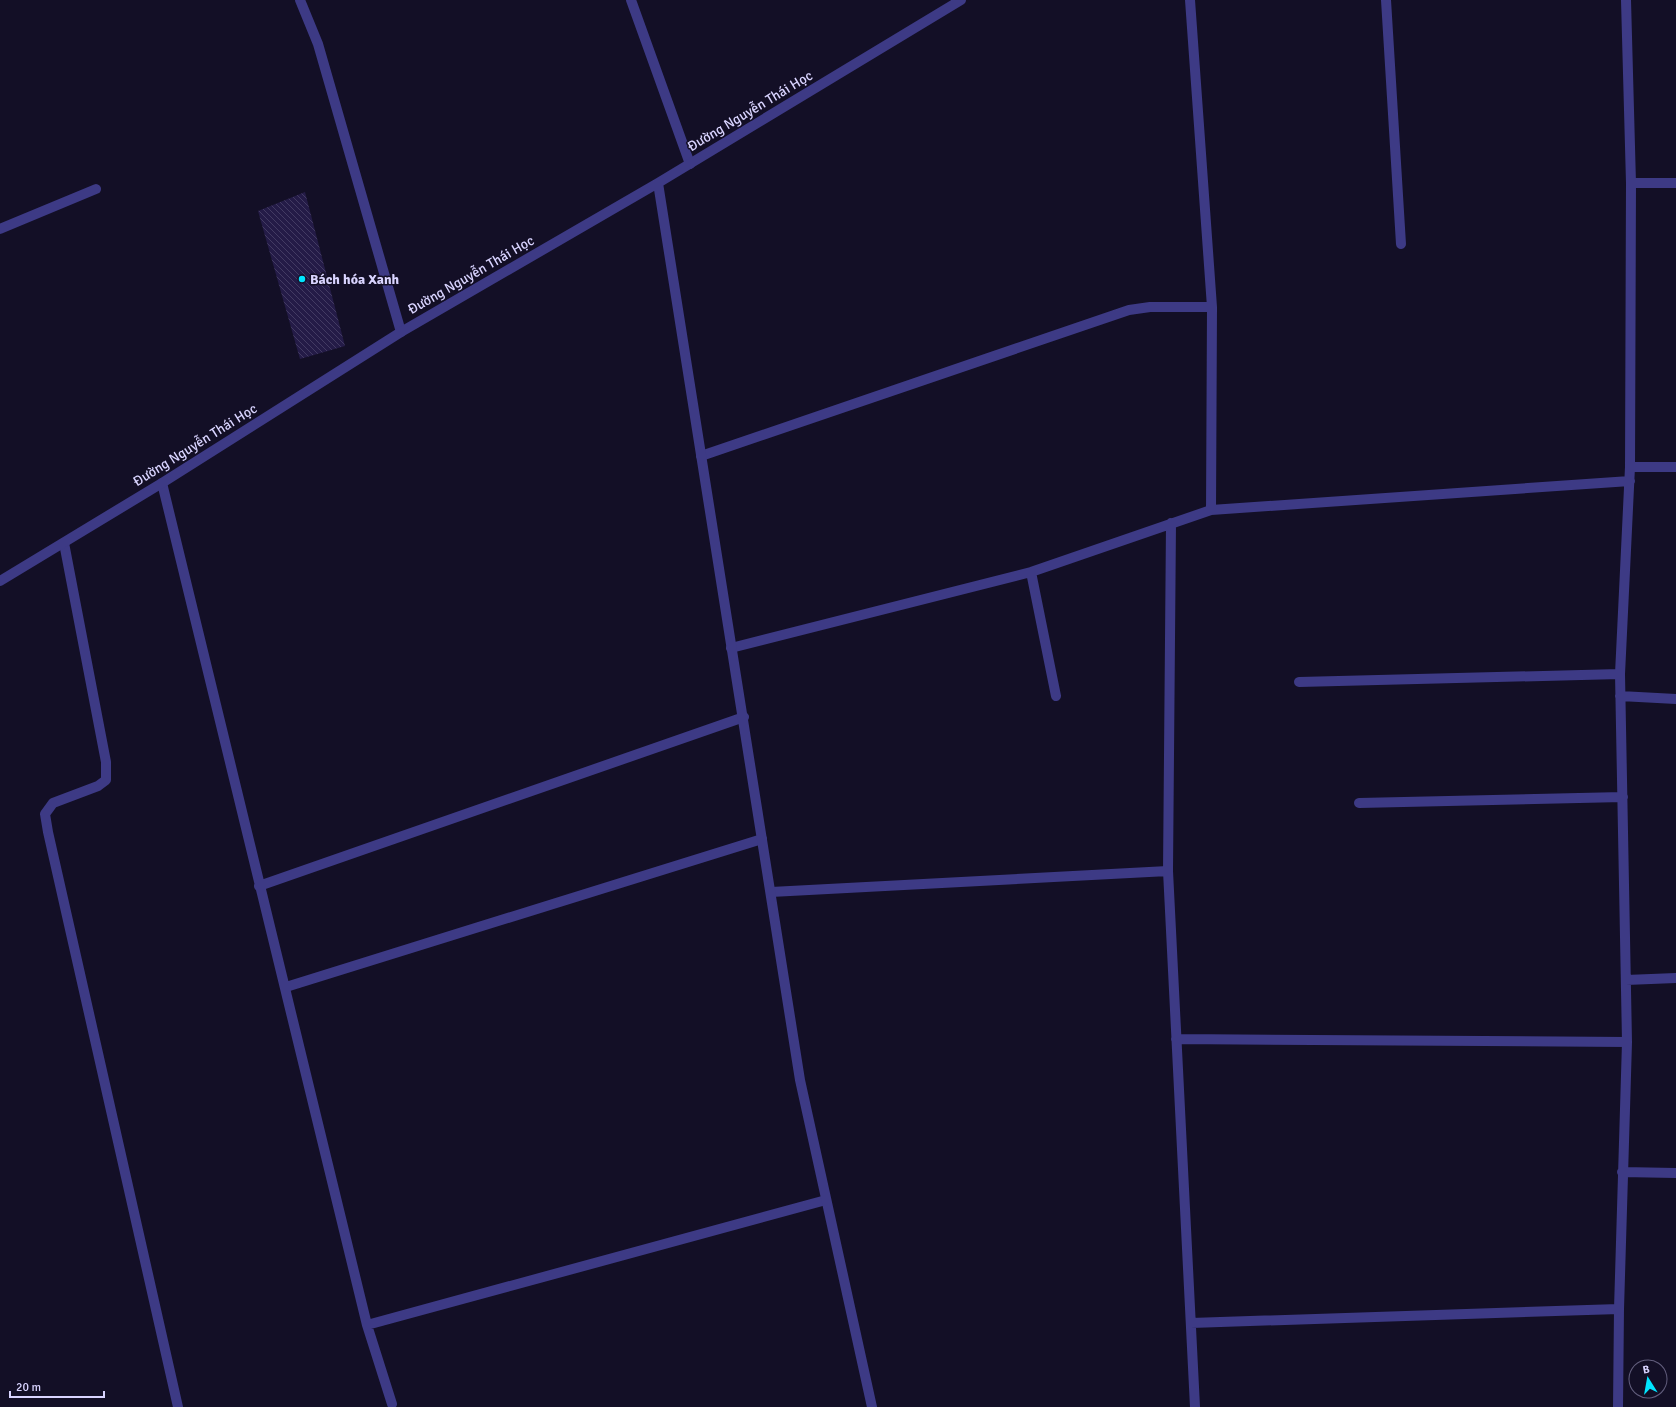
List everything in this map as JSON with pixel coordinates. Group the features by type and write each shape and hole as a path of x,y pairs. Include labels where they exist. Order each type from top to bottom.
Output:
{"street":[{"path":"300,0 318,44 401,332"},
{"path":"631,0 690,164"},
{"name":"Đường Nguyễn Thái Học","path":"0,582 162,483 401,332 690,164 960,0"},
{"path":"1190,0 1212,307 1211,510"},
{"path":"1386,0 1401,244"},
{"path":"1618,1407 1622,1172 1627,1042 1620,696 1630,481 1631,183 1626,0"},
{"path":"1631,183 1676,182"},
{"path":"658,183 731,648 744,717 800,1080 872,1407"},
{"path":"0,230 96,188"},
{"path":"701,456 1129,310 1150,306 1212,307"},
{"path":"1630,467 1676,467"},
{"path":"731,648 1031,572 1211,510 1630,481"},
{"path":"162,483 259,886 286,987 367,1325 392,1404"},
{"path":"1171,523 1168,871 1196,1407"},
{"path":"64,543 106,762 106,780 98,786 53,803 45,814 178,1407"},
{"path":"1031,572 1056,696"},
{"path":"1299,682 1620,674"},
{"path":"1620,696 1676,699"},
{"path":"259,886 744,717"},
{"path":"1359,803 1623,797"},
{"path":"286,987 762,839"},
{"path":"770,892 1168,871"},
{"path":"1626,980 1676,978"},
{"path":"1176,1039 1627,1042"},
{"path":"1622,1172 1676,1173"},
{"path":"367,1325 826,1200"},
{"path":"1191,1323 1619,1309"}],"building":[{"name":"Bách hóa Xanh","path":"305,192 345,346 300,359 258,211"}],"place":[{"name":"Bách hóa Xanh","path":"302,279"}]}
